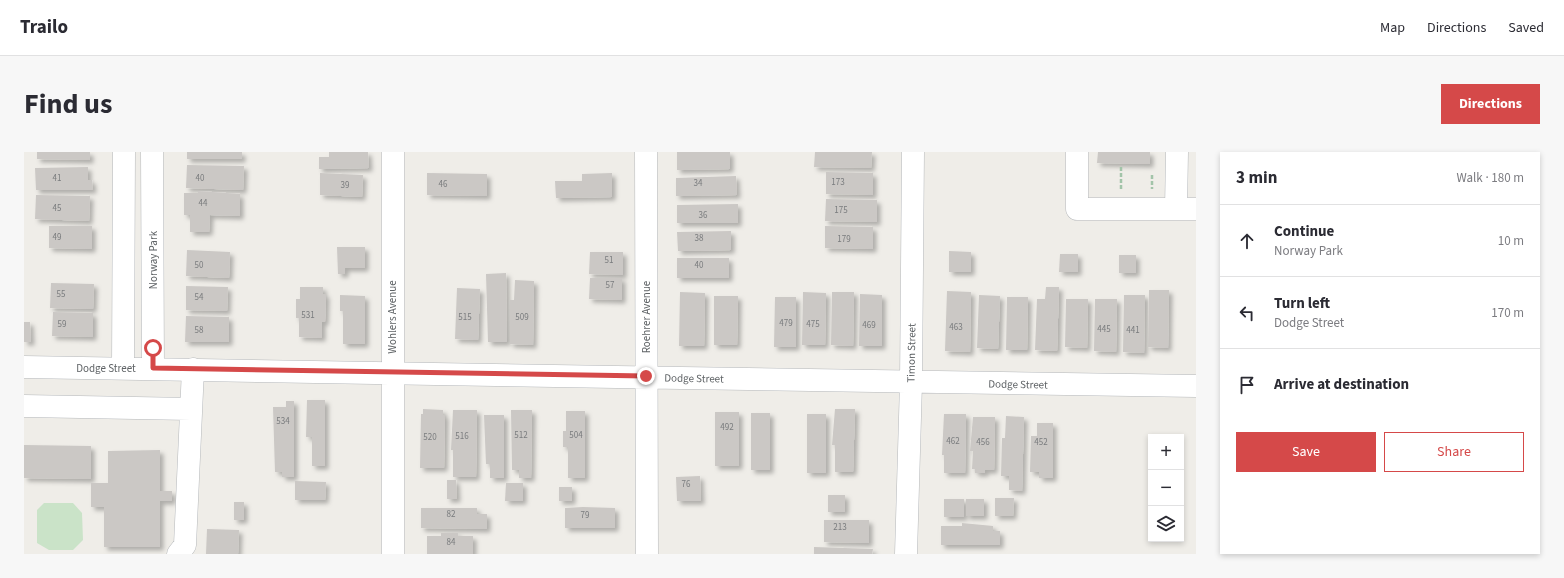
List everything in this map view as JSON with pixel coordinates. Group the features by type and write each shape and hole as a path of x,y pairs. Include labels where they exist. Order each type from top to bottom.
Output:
{"street":[{"path":"123,368 124,152"},
{"name":"Norway Park","path":"152,152 153,368"},
{"name":"Wohlers Avenue","path":"393,152 393,554"},
{"name":"Roehrer Avenue","path":"646,152 647,554"},
{"name":"Timon Street","path":"906,554 911,383 913,152"},
{"path":"1077,152 1077,209 1186,209 1177,152"},
{"name":"Dodge Street","path":"24,367 646,376 911,383 1196,386"},
{"path":"178,554 185,545 193,369"},
{"path":"24,406 191,409"}],"path":[{"path":"1121,165 1121,176"},
{"path":"1152,175 1152,193"}],"green space":[{"path":"44,503 73,503 82,513 83,540 73,550 49,550 37,543 37,510"}],"building":[{"path":"37,152 90,152 90,160 37,159"},
{"path":"187,152 242,152 242,159 187,159"},
{"path":"329,152 368,152 369,168 319,169 319,157 329,157"},
{"path":"677,152 730,152 730,169 677,170"},
{"path":"815,152 872,152 871,168 814,167"},
{"path":"1098,152 1150,152 1150,164 1097,163"},
{"path":"187,165 244,166 243,190 186,188"},
{"path":"88,167 88,180 92,180 93,190 36,190 35,168"},
{"path":"826,172 873,173 873,195 826,194"},
{"path":"320,173 363,175 362,197 320,195"},
{"path":"427,173 487,174 487,196 427,195"},
{"path":"612,173 612,197 556,198 555,181 582,181 582,174"},
{"path":"736,176 737,195 676,196 676,178"},
{"path":"198,191 240,194 240,216 210,215 209,232 190,232 190,215 184,215 184,193 198,193"},
{"path":"36,195 90,196 89,221 35,219"},
{"path":"826,199 877,200 877,222 825,221"},
{"path":"738,204 738,223 677,223 677,205"},
{"path":"49,226 92,226 92,249 49,248"},
{"path":"825,226 873,227 873,249 825,248"},
{"path":"731,231 731,250 678,251 677,232"},
{"path":"337,247 365,247 365,268 345,268 345,274 338,274"},
{"path":"187,250 230,252 229,278 186,276"},
{"path":"949,251 971,252 971,272 949,272"},
{"path":"590,252 623,252 623,275 589,274"},
{"path":"1060,254 1078,254 1078,272 1059,272"},
{"path":"1119,255 1136,255 1136,273 1119,273"},
{"path":"677,258 729,258 729,278 677,278"},
{"path":"506,273 507,342 488,342 486,274"},
{"path":"590,278 622,278 622,300 589,299"},
{"path":"515,280 534,281 533,345 510,344 510,300 514,300"},
{"path":"51,283 94,284 93,309 50,308"},
{"path":"186,286 228,287 227,311 186,310"},
{"path":"300,287 323,287 323,294 326,294 325,322 322,322 322,338 299,337 299,318 296,318 296,299 300,299"},
{"path":"1046,287 1059,287 1057,351 1035,350 1037,299 1045,299"},
{"path":"457,288 480,289 478,340 455,339"},
{"path":"1149,290 1169,290 1168,348 1148,347"},
{"path":"947,291 971,292 970,352 945,351"},
{"path":"680,292 705,293 704,346 679,346"},
{"path":"803,292 826,293 825,345 802,345"},
{"path":"832,292 854,292 853,346 831,345"},
{"path":"860,294 882,295 882,346 859,346"},
{"path":"340,295 365,296 365,344 343,344 343,311 340,311"},
{"path":"979,295 1000,296 998,349 977,348"},
{"path":"1124,295 1145,295 1144,353 1123,352"},
{"path":"714,296 738,296 737,345 714,345"},
{"path":"775,297 796,297 796,347 774,347"},
{"path":"1007,297 1028,297 1027,350 1006,350"},
{"path":"1066,299 1088,299 1087,348 1065,347"},
{"path":"1095,299 1117,299 1116,352 1094,351"},
{"path":"53,312 93,313 93,337 52,336"},
{"path":"186,316 229,317 229,342 185,342"},
{"path":"24,322 30,322 31,342 24,342"},
{"path":"307,400 325,400 325,466 312,466 312,437 306,437"},
{"path":"286,401 294,401 294,477 282,477 282,472 275,472 273,407 286,407"},
{"path":"423,409 443,410 443,415 445,415 444,468 420,468 421,414 423,414"},
{"path":"835,409 855,409 853,472 835,472 835,445 832,445"},
{"path":"453,410 477,410 476,477 453,477 453,450 451,450"},
{"path":"511,410 532,410 531,478 519,478 519,470 512,470"},
{"path":"566,411 585,411 585,478 568,478 568,447 563,447 563,431 566,431"},
{"path":"715,412 739,412 739,466 715,466"},
{"path":"751,413 770,413 770,470 751,470"},
{"path":"807,414 826,414 826,473 807,473"},
{"path":"944,414 966,414 965,473 944,473 944,455 942,455"},
{"path":"484,415 504,415 504,478 490,478 490,464 486,464"},
{"path":"1006,416 1024,417 1022,491 1009,490 1009,476 1001,476 1002,438 1005,438"},
{"path":"973,417 995,417 994,470 985,470 985,473 975,473 975,469 972,469 973,451 970,451"},
{"path":"1037,423 1053,423 1053,478 1039,478 1039,472 1030,472 1031,436 1037,436"},
{"path":"24,445 91,446 91,479 24,478"},
{"path":"160,450 160,491 172,491 172,501 160,501 160,547 104,547 104,507 91,507 91,483 108,483 108,451"},
{"path":"700,476 701,501 677,501 676,477"},
{"path":"447,480 456,480 457,499 447,499"},
{"path":"295,481 326,482 325,500 295,500"},
{"path":"506,483 523,483 523,501 505,501"},
{"path":"559,487 572,487 572,501 559,501"},
{"path":"828,495 845,495 845,512 828,512"},
{"path":"995,498 1014,498 1013,516 995,516"},
{"path":"944,499 964,499 964,517 944,517"},
{"path":"966,499 984,499 984,516 966,516"},
{"path":"234,502 244,502 244,520 234,520"},
{"path":"421,508 477,508 477,514 487,514 487,529 421,528"},
{"path":"565,508 615,508 615,528 565,528"},
{"path":"824,520 869,520 869,543 824,542"},
{"path":"962,523 993,526 993,531 1000,531 1000,545 941,545 941,526 962,526"},
{"path":"207,529 239,530 238,554 206,554"},
{"path":"441,533 458,533 458,536 473,536 473,554 427,554 427,536 441,536"},
{"path":"814,547 873,549 872,554 814,554"}],"route":[{"path":"153,348 153,368 646,376"}]}
